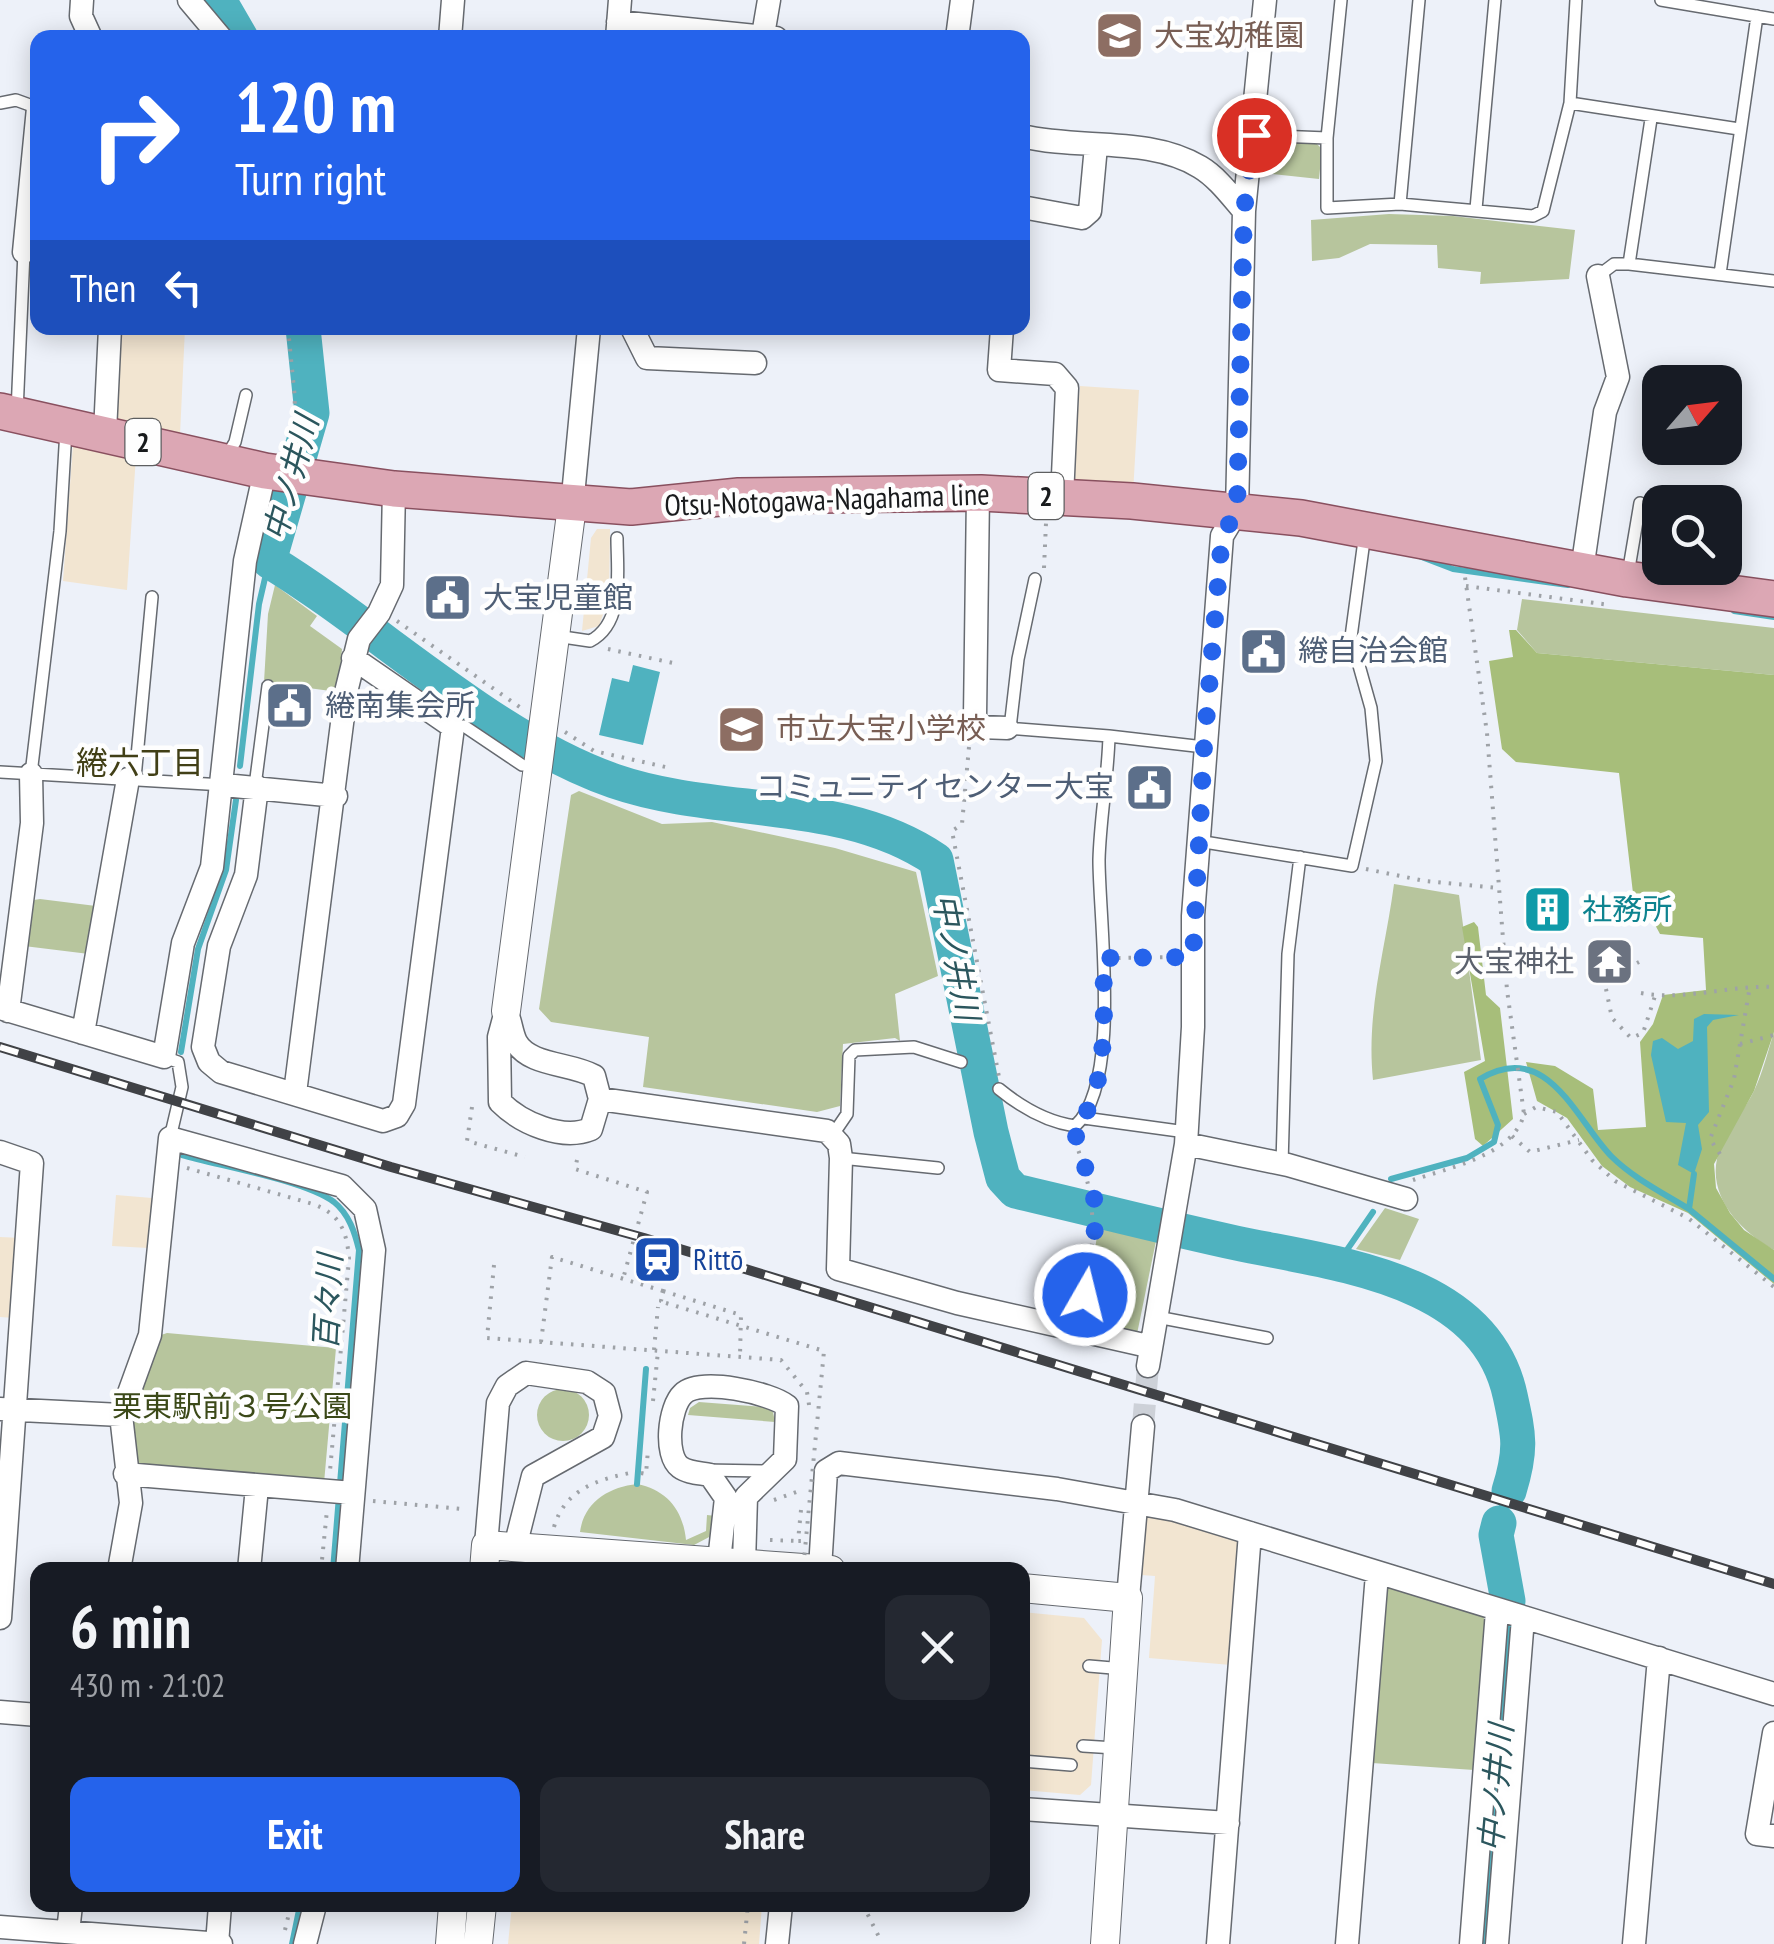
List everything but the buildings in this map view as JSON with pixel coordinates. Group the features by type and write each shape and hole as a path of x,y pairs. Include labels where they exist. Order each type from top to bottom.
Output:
{"main road":[{"name":"Otsu-Notogawa-Nagahama line","path":"8,413 287,474 394,489 631,508 739,496 978,493 1054,496 1237,511 1366,528 1627,578 1774,600"}],"street":[{"path":"82,0 81,16 87,30"},
{"path":"189,0 214,30"},
{"path":"451,30 453,0"},
{"path":"768,0 769,30"},
{"path":"958,30 962,0"},
{"path":"600,1099 827,1131 836,1147 838,1269 1080,1332 1148,1356 1186,1138 1204,747 1222,536 1237,511 1244,211 1266,0"},
{"path":"618,20 712,30"},
{"path":"1030,137 1145,148 1197,164 1244,211"},
{"path":"1030,208 1082,218 1090,210 1096,146"},
{"path":"24,252 30,190"},
{"path":"1582,570 1606,412 1618,377 1598,276"},
{"path":"104,432 110,335"},
{"path":"506,1012 521,1050 534,1058 566,1064 594,1076 600,1099 597,1119 582,1132 558,1131 511,1113 500,1102 497,1088 498,1036 506,1012 531,765 546,723 587,335"},
{"path":"635,335 646,358 755,362"},
{"path":"1002,335 999,370 1055,374 1067,388 1054,496"},
{"path":"31,774 32,823 4,1010 164,1057 183,944 212,866 224,785 245,561 287,474"},
{"path":"295,1092 356,648 392,585 394,489"},
{"path":"978,493 975,717 978,724 1008,728"},
{"path":"256,786 246,876 219,946 203,1047 209,1062 222,1072 383,1121 397,1116 404,1104 453,727 356,648"},
{"path":"83,1033 132,778"},
{"path":"224,785 336,796"},
{"path":"120,1562 131,1503 121,1415 150,1334 164,1161 170,1138 342,1186 366,1209 374,1250 344,1494 347,1562"},
{"path":"1186,1138 1397,1196"},
{"path":"0,1152 32,1163 7,1410 0,1618"},
{"path":"514,1559 533,1476 603,1437 610,1416 604,1393 587,1382 526,1373 507,1386 498,1403 484,1558 514,1559 677,1562"},
{"path":"731,1562 726,1498 710,1476 676,1464 672,1454 674,1410 683,1393 712,1388 773,1394 786,1406 785,1458 746,1497 731,1562"},
{"path":"7,1410 121,1415"},
{"path":"1105,1944 1143,1426"},
{"path":"820,1562 826,1472 839,1464 1136,1501 1774,1694"},
{"path":"126,1474 344,1494"},
{"path":"251,1562 257,1487"},
{"path":"1218,1944 1250,1533"},
{"path":"1347,1944 1377,1574"},
{"path":"1030,1589 1128,1598"},
{"path":"1471,1944 1497,1611"},
{"path":"1497,1944 1522,1618"},
{"path":"1634,1944 1658,1658"},
{"path":"0,1712 30,1714"},
{"path":"1774,1733 1757,1834 1774,1836"},
{"path":"1030,1810 1228,1823"},
{"path":"68,1932 71,1912"},
{"path":"0,1927 219,1944 220,1912"},
{"path":"294,1942 311,1912"},
{"path":"450,1944 452,1912"},
{"path":"478,1944 481,1912"},
{"path":"778,1944 780,1912"}],"lane":[{"path":"1341,0 1327,138 1327,208 1400,204 1533,216 1543,210 1570,103 1576,0"},
{"path":"1400,204 1419,0"},
{"path":"1476,209 1495,0"},
{"path":"1662,0 1774,19"},
{"path":"1720,274 1757,16"},
{"path":"0,103 16,100 30,105"},
{"path":"1570,103 1651,119 1739,129"},
{"path":"1629,264 1651,119"},
{"path":"1254,135 1327,138"},
{"path":"8,413 24,252"},
{"path":"1598,276 1614,264 1629,264 1774,281"},
{"path":"224,461 235,442 246,395"},
{"path":"31,774 60,532 66,426"},
{"path":"1627,578 1640,503"},
{"path":"1198,841 1352,866 1376,761 1371,708 1351,637 1366,528"},
{"path":"556,636 590,642 610,624 616,598 618,538"},
{"path":"1035,579 1008,728 1204,747"},
{"path":"132,778 152,598"},
{"path":"256,786 268,686"},
{"path":"453,727 464,726 531,765"},
{"path":"1078,1122 1102,1059 1100,854 1109,736"},
{"path":"0,772 224,785"},
{"path":"1282,1164 1288,954 1300,857"},
{"path":"938,1168 836,1147 847,1114 849,1056 855,1050 914,1047 961,1062"},
{"path":"164,1057 178,1062 182,1080 170,1138"},
{"path":"1001,1090 1036,1114 1186,1138"},
{"path":"1156,1318 1268,1338"},
{"path":"696,1472 770,1471"},
{"path":"1089,1666 1124,1669"},
{"path":"1083,1746 1120,1748"},
{"path":"1030,1762 1071,1766"}],"path":[{"path":"287,474 295,425 289,335"},
{"path":"1035,579 1044,572 1054,496"},
{"path":"1397,1196 1392,1187 1478,1158 1512,1136 1521,1127 1524,1114 1499,888 1488,733 1465,579"},
{"path":"380,611 490,689 594,751 670,768"},
{"path":"590,642 600,648 673,663"},
{"path":"978,724 971,730 962,824 952,831 1001,1090"},
{"path":"1352,866 1425,881 1499,888"},
{"path":"1103,958 1193,957"},
{"path":"1640,994 1708,995 1750,986 1774,986"},
{"path":"1720,1154 1710,1139 1734,1079 1750,986"},
{"path":"1606,989 1612,1018 1630,1038 1642,1033 1655,996"},
{"path":"1740,1044 1774,1035"},
{"path":"1524,1114 1536,1107 1556,1112 1616,1180 1688,1218 1774,1288"},
{"path":"472,1108 467,1141 525,1156"},
{"path":"1078,1122 1096,1222 1080,1332"},
{"path":"1512,1136 1530,1152 1579,1140"},
{"path":"577,1160 576,1169 647,1192 624,1279"},
{"path":"164,1161 327,1209 343,1228 349,1259 344,1494 323,1562"},
{"path":"541,1342 552,1257 741,1314 740,1356"},
{"path":"494,1266 487,1338 740,1356 780,1360 788,1366"},
{"path":"663,1291 661,1301 824,1351 805,1562"},
{"path":"654,1350 658,1306"},
{"path":"552,1534 560,1505 574,1494 609,1477 635,1472"},
{"path":"344,1494 463,1509"},
{"path":"292,1912 294,1942"},
{"path":"744,1944 747,1912"},
{"path":"866,1912 880,1939"}],"shaded area":[{"path":"119,335 185,335 180,435 117,421"},
{"path":"1080,386 1139,390 1133,493 1072,488"},
{"path":"73,444 136,456 127,590 63,581"},
{"path":"597,529 610,529 609,597 599,626 582,631 591,538"},
{"path":"116,1195 152,1198 148,1248 112,1246"},
{"path":"0,1237 22,1238 15,1318 0,1317"},
{"path":"1147,1511 1236,1538 1240,1545 1231,1665 1149,1658 1155,1576 1141,1575"},
{"path":"1030,1613 1084,1618 1102,1640 1091,1785 1080,1795 1030,1791"},
{"path":"511,1912 761,1912 759,1944 508,1944"}],"green space":[{"path":"1264,141 1316,143 1322,149 1319,179 1255,172 1256,146"},
{"path":"1389,214 1453,216 1575,230 1569,279 1480,284 1481,272 1438,268 1437,245 1370,244 1339,258 1312,261 1311,220"},
{"path":"275,585 317,616 310,626 342,649 338,692 264,682 268,614"},
{"path":"1522,599 1774,628 1774,675 1537,653 1517,630"},
{"path":"1509,630 1516,630 1537,653 1774,675 1774,1032 1754,1091 1714,1164 1716,1188 1730,1213 1744,1230 1774,1250 1774,1284 1688,1213 1630,1187 1602,1166 1567,1118 1537,1101 1526,1062 1555,1066 1593,1089 1598,1130 1646,1127 1640,1042 1653,1024 1663,995 1706,990 1703,938 1660,934 1653,921 1636,919 1619,773 1516,762 1502,749 1489,661 1513,657"},
{"name":"市立大宝小学校","path":"579,791 662,824 712,822 835,848 916,872 938,976 895,994 900,1041 895,1038 843,1044 840,1106 817,1112 643,1087 649,1037 551,1022 539,1009 571,795"},
{"path":"1394,884 1459,895 1481,1060 1373,1080 1374,1006"},
{"path":"28,901 96,906 89,954 24,946"},
{"path":"1474,922 1478,927 1486,995 1500,1008 1513,1119 1483,1146 1475,1139 1464,1072 1485,1061 1462,927"},
{"path":"1774,1032 1774,1250 1735,1219 1719,1192 1716,1177 1722,1144 1754,1091"},
{"path":"1385,1208 1419,1219 1400,1260 1356,1249"},
{"path":"1099,1222 1157,1236 1137,1334 1100,1327 1085,1318"},
{"name":"栗東駅前３号公園","path":"167,1333 336,1348 324,1483 141,1465 132,1459 131,1415 158,1336"},
{"path":"563,1389 581,1397 589,1415 581,1433 563,1441 545,1433 537,1415 545,1397"},
{"path":"699,1402 764,1407 773,1412 775,1422 688,1415"},
{"path":"637,1484 657,1491 672,1503 686,1540 706,1531 707,1515 716,1516 713,1535 694,1545 580,1532 592,1504 617,1489"},
{"path":"1393,1586 1480,1613 1486,1621 1474,1770 1372,1763 1385,1591"}],"water":[{"path":"633,665 660,672 643,745 599,735 612,678 629,682"},
{"path":"1704,1014 1739,1015 1713,1020 1707,1027 1709,1112 1698,1125 1702,1149 1694,1174 1678,1165 1686,1123 1666,1122 1651,1055 1653,1041 1662,1038 1678,1049 1693,1041 1694,1019"}],"waterway":[{"name":"中ノ井川","path":"219,0 236,30"},
{"name":"中ノ井川","path":"304,335 312,413 269,561 481,711 569,762 654,792 821,816 861,826 900,840 936,860 1003,1178 1015,1191 1359,1269 1438,1301 1470,1324 1495,1355 1510,1395 1518,1443 1509,1491"},
{"path":"1419,556 1453,569 1568,585"},
{"name":"百々川","path":"240,766 259,604 269,561"},
{"path":"1734,611 1774,617"},
{"name":"百々川","path":"181,1052 198,949 226,870 236,800"},
{"path":"1391,1179 1467,1158 1494,1142 1498,1125 1480,1079 1503,1069 1524,1069 1542,1076 1557,1089 1620,1164 1689,1209"},
{"name":"百々川","path":"182,1155 283,1180 320,1194 339,1207 353,1231 359,1250 334,1562"},
{"path":"1694,1174 1689,1209 1774,1279"},
{"path":"1338,1263 1373,1212"},
{"path":"637,1484 646,1369"},
{"name":"中ノ井川","path":"1499,1523 1496,1535 1508,1601"},
{"name":"中ノ井川","path":"1484,1944 1509,1632"},
{"name":"百々川","path":"292,1944 299,1912"}],"tunnel":[{"path":"1143,1426 1148,1366"}],"railway":[{"path":"0,1047 391,1167 644,1238 1774,1584"}],"place":[{"name":"大宝幼稚園","path":"1119,36"},
{"name":"大宝児童館","path":"448,598"},
{"name":"綣自治会館","path":"1263,651"},
{"name":"綣南集会所","path":"290,706"},
{"name":"市立大宝小学校","path":"741,729"},
{"name":"コミュニティセンター大宝","path":"1149,787"},
{"name":"社務所","path":"1547,910"},
{"name":"大宝神社","path":"1609,962"},
{"name":"Rittō","path":"658,1260"}],"district":[{"name":"綣六丁目","path":"140,763"}],"route":[{"path":"1085,1295 1096,1222 1094,1197 1073,1126 1084,1118 1102,1059 1103,958 1193,957 1204,747 1222,536 1237,511 1244,211 1254,135"}]}
